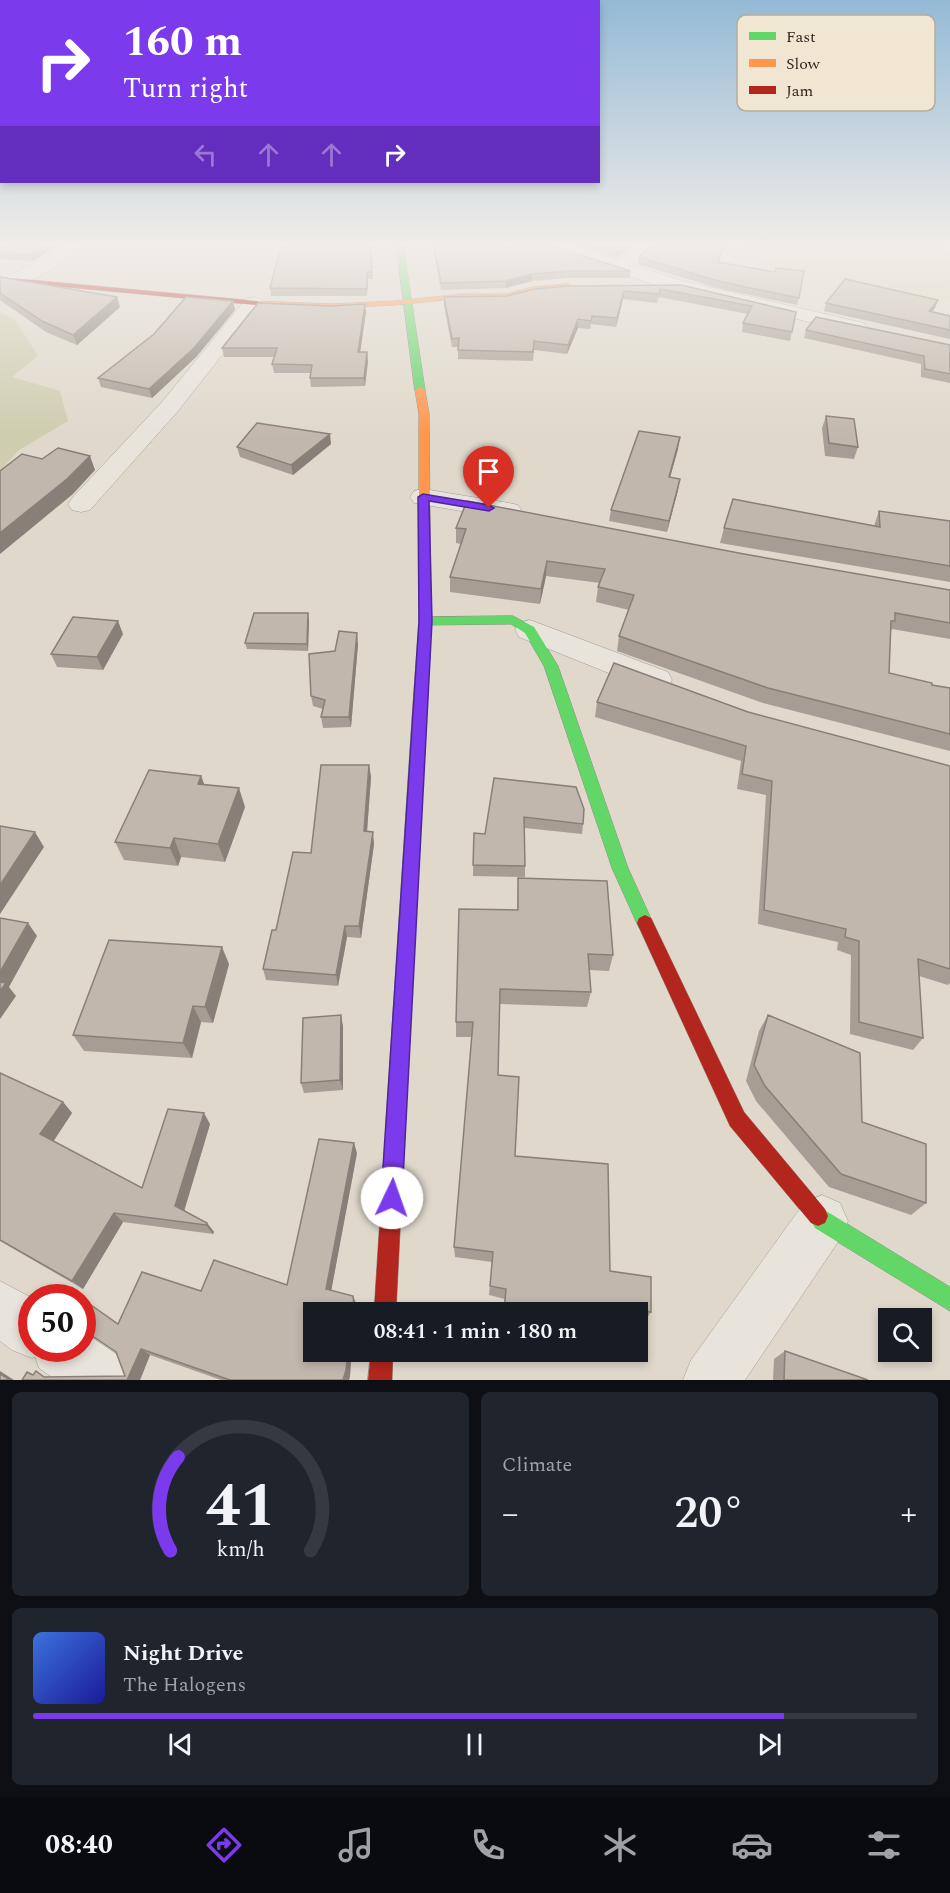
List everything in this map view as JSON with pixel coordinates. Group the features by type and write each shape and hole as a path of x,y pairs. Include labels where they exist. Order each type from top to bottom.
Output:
{"street":[{"path":"81,504 132,453 192,382 250,307"},
{"path":"386,1302 425,621 424,414 410,307"},
{"path":"772,307 876,331"},
{"path":"423,497 533,516"},
{"path":"425,621 513,620 530,630 681,689"},
{"path":"530,630 552,666 620,868 737,1119 822,1221 950,1300"},
{"path":"711,1380 822,1221"},
{"path":"0,1308 18,1320"},
{"path":"79,1362 105,1380"},
{"path":"381,1380 382,1362"}],"green space":[{"path":"0,312 15,320 38,356 12,377 60,391 68,421 19,450 0,470"}],"building":[{"path":"22,307 105,307 73,335 42,321"},
{"path":"177,307 228,307 194,348 149,389 98,378 154,334"},
{"path":"254,307 365,307 358,352 367,352 364,378 310,378 312,365 272,364 277,348 222,348"},
{"path":"446,307 620,307 617,318 592,316 591,321 578,319 568,345 534,341 533,352 458,350 459,338 452,339"},
{"path":"751,307 776,307 796,312 792,332 743,323"},
{"path":"846,307 932,307 929,311 950,316 950,330"},
{"path":"816,317 950,345 950,374 925,369 924,356 806,330"},
{"path":"826,416 854,419 858,447 829,443"},
{"path":"257,423 330,434 291,465 237,447"},
{"path":"639,431 680,437 669,477 680,479 669,521 611,510"},
{"path":"58,448 90,456 67,479 0,533 0,471 22,454 42,459"},
{"path":"733,499 880,527 879,511 950,521 950,566 724,528"},
{"path":"467,501 744,554 950,590 950,623 895,613 895,621 891,621 889,673 950,688 950,734 768,688 619,636 634,595 598,587 605,569 547,561 541,589 450,577 466,529 456,528"},
{"path":"254,613 308,613 307,644 245,643"},
{"path":"73,617 118,621 97,657 51,654"},
{"path":"339,631 357,633 349,717 321,717 325,700 311,696 309,654 335,651"},
{"path":"614,663 748,712 950,766 950,969 918,959 923,1038 859,1022 859,941 845,937 846,929 764,910 772,781 742,774 746,746 597,702"},
{"path":"321,765 369,765 364,831 373,832 359,926 345,926 336,975 263,969 272,930 276,930 293,852 311,853"},
{"path":"149,770 201,776 198,784 239,788 218,844 174,838 170,848 115,842"},
{"path":"494,778 576,787 584,809 583,824 524,817 525,866 473,865 474,833 485,834"},
{"path":"0,826 35,832 0,885"},
{"path":"518,878 607,881 613,955 588,954 591,992 500,989 498,1075 519,1077 515,1156 608,1164 610,1271 651,1277 651,1312 648,1311 648,1302 505,1302 506,1289 490,1286 493,1252 454,1247 473,1022 456,1022 459,909 518,910"},
{"path":"0,918 28,923 0,972"},
{"path":"109,940 222,947 205,1007 193,1006 183,1043 73,1035"},
{"path":"0,982 6,983 0,991"},
{"path":"341,1015 340,1080 301,1083 303,1018"},
{"path":"768,1015 860,1053 862,1122 926,1144 926,1203 841,1174 765,1086 754,1065"},
{"path":"0,1073 63,1102 40,1134 142,1188 168,1109 204,1113 175,1206 207,1223 206,1225 114,1213 72,1281 0,1240"},
{"path":"319,1139 354,1143 326,1289 353,1296 354,1302 303,1302 303,1362 347,1362 343,1380 230,1380 141,1349 127,1380 22,1380 27,1372 33,1375 36,1371 44,1377 125,1376 116,1352 96,1338 96,1308 118,1324 142,1272 201,1291 214,1260 287,1285"},
{"path":"785,1351 868,1380 784,1380"},
{"path":"0,1374 10,1380 0,1380"}],"traffic: fast":[{"path":"408,307 420,390"},
{"path":"425,621 513,620 530,630 551,666 620,868 645,923"},
{"path":"402,1013 419,718"},
{"path":"818,1216 822,1221 950,1300"}],"traffic: slow":[{"path":"419,718 425,621 424,414 420,390"}],"traffic: jam":[{"path":"645,923 737,1119 818,1216"},
{"path":"386,1302 402,1013"},
{"path":"380,1380 381,1362"}],"route":[{"path":"392,1198 425,621 423,497 489,508"}]}
